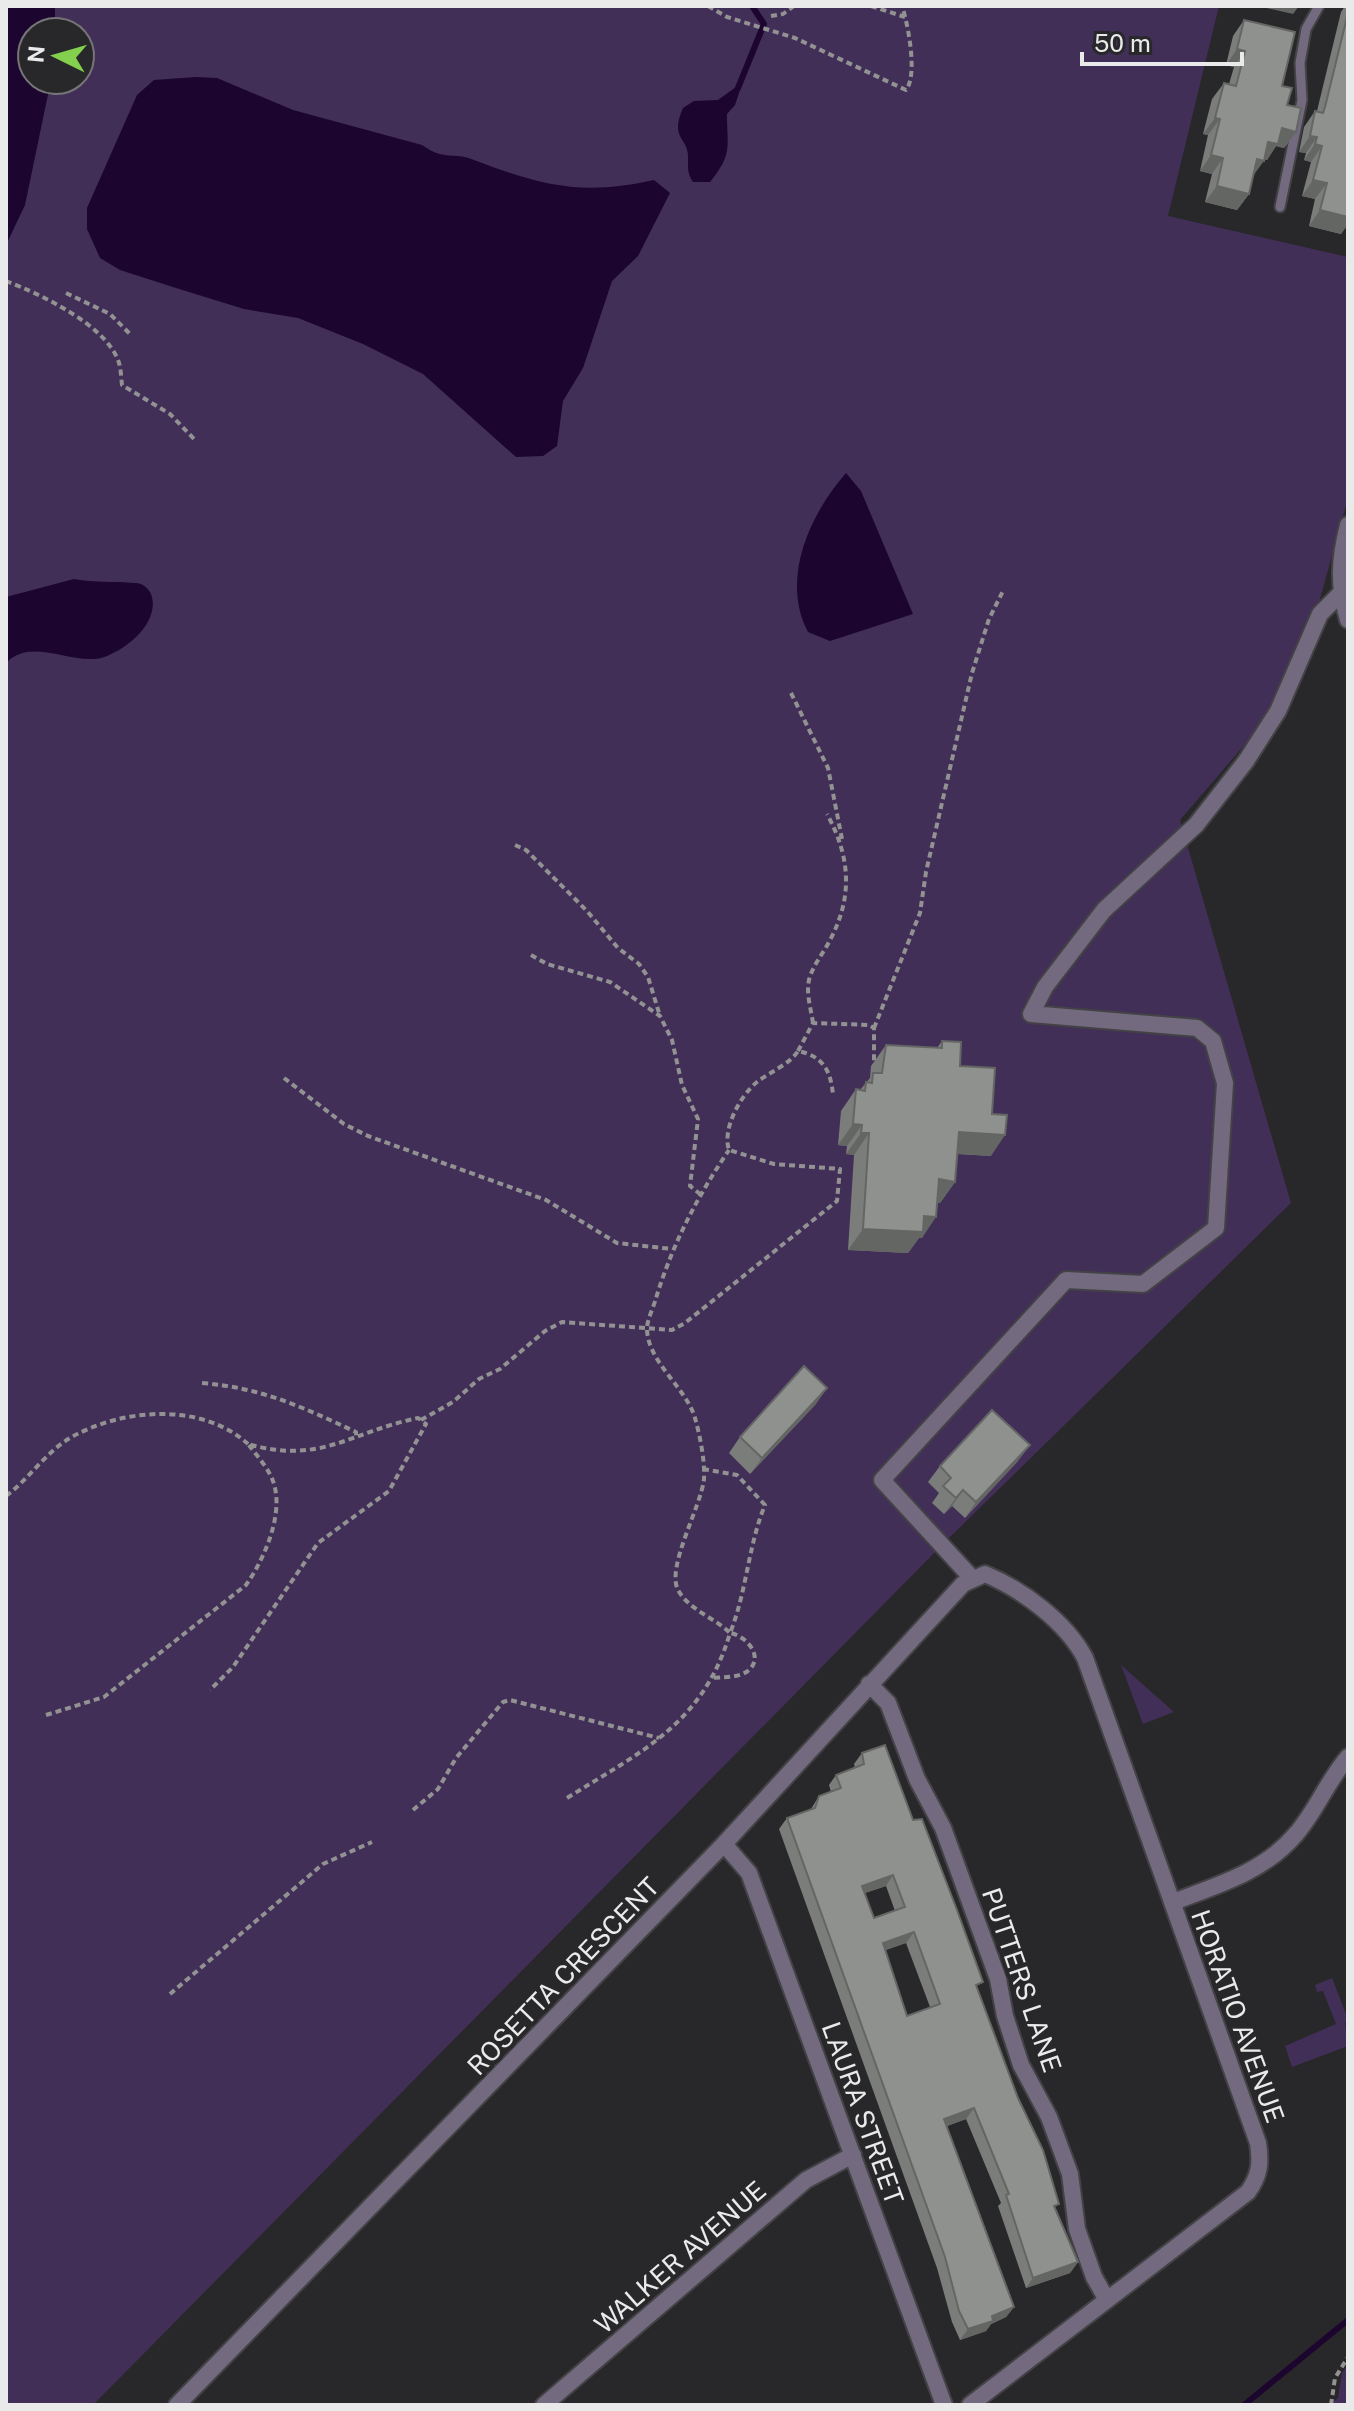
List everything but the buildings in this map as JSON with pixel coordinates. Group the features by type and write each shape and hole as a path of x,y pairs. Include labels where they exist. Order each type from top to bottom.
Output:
{"street":[{"path":"1348,525 1338,565 1340,594 1348,620"},
{"path":"974,1576 882,1480 1066,1280 1143,1284 1216,1228 1225,1083 1213,1041 1197,1028 1031,1014 1045,987 1104,910 1196,825 1246,761 1278,711 1320,614 1340,594"},
{"name":"HORATIO AVENUE","path":"970,2405 1248,2192 1258,2179 1261,2161 1258,2143 1173,1902 1077,1642 1053,1618 1005,1585 985,1574 974,1576"},
{"name":"ROSETTA CRESCENT","path":"177,2405 724,1844 869,1684 974,1576"},
{"name":"PUTTERS LANE","path":"869,1684 888,1703 917,1779 947,1839 998,1979 1005,2016 1021,2065 1049,2117 1070,2174 1077,2229 1094,2277 1107,2300"},
{"path":"1173,1902 1255,1870 1275,1856 1298,1833 1348,1757"},
{"name":"LAURA STREET","path":"724,1844 749,1873 944,2405"},
{"name":"WALKER AVENUE","path":"544,2405 806,2180 853,2155"}],"lane":[{"path":"1280,207 1302,100 1300,63 1304,40 1319,6"}],"path":[{"path":"708,6 756,27 795,38 906,90 911,84 911,56 902,6"},
{"path":"771,16 783,14 794,6"},
{"path":"871,6 905,17"},
{"path":"6,281 61,305 110,345 119,361 122,385 170,414 196,441"},
{"path":"61,305 65,293 110,314 130,334"},
{"path":"874,1066 874,1028 920,913 926,872 972,673 989,619 1003,591"},
{"path":"729,1150 725,1139 734,1115 754,1084 798,1051 813,1023 807,991 809,977 843,916 846,902 843,842 828,768 791,693"},
{"path":"827,814 843,842"},
{"path":"515,845 526,850 587,911 618,948 639,964 648,977 660,1016 672,1040 682,1085 698,1119 690,1186 700,1194"},
{"path":"531,955 547,964 610,982 660,1016"},
{"path":"813,1023 874,1028"},
{"path":"798,1051 821,1060 831,1076 833,1095"},
{"path":"284,1078 344,1124 368,1136 546,1200 617,1243 672,1249"},
{"path":"711,1678 736,1676 748,1670 754,1662 753,1651 747,1640 730,1633 683,1595 675,1579 675,1567 697,1510 703,1469 694,1415 656,1357 647,1328 672,1249 700,1194 729,1150"},
{"path":"248,1444 292,1454 317,1451 393,1423 421,1420 453,1402 479,1379 500,1369 545,1331 562,1322 672,1330 685,1323 837,1201 840,1169 774,1164 729,1150"},
{"path":"202,1383 226,1385 303,1405 356,1432 356,1436"},
{"path":"6,1496 67,1440 93,1427 143,1416 196,1417 217,1422 248,1444 275,1487 276,1509 257,1569 246,1585 104,1697 46,1715"},
{"path":"210,1690 233,1667 318,1543 389,1491 426,1424 421,1420"},
{"path":"567,1798 677,1726 704,1693 730,1633 743,1601 757,1524 765,1505 737,1475 703,1469"},
{"path":"413,1810 438,1789 456,1758 503,1702 510,1700 659,1738"},
{"path":"170,1994 323,1864 372,1842"},
{"path":"1331,2405 1335,2378 1348,2357"}],"shaded area":[{"path":"6,6 1219,6 1168,216 1348,257 1348,498 1315,617 1272,713 1180,820 1291,1203 947,1540 93,2405 6,2405"},
{"path":"6,6 55,6 55,16 16,16 16,96 48,96 25,205 6,245"},
{"path":"217,78 293,110 422,145 443,155 467,157 542,182 583,188 654,180 670,193 638,256 612,281 583,368 563,401 557,446 543,456 516,457 423,374 363,344 298,318 244,309 120,270 100,258 87,229 87,208 137,95 154,80"},
{"path":"736,87 740,90 735,105 727,114 727,150 722,164 710,182 693,182 678,126 683,108 694,101 718,100"},
{"path":"846,473 861,491 913,614 830,641 808,632 800,612 798,569 811,527"},
{"path":"74,579 143,585 150,591 153,607 146,625 124,647 107,656 82,659 29,652 17,655 6,663 6,597"},
{"path":"1121,1665 1174,1712 1143,1724"},
{"path":"1332,1978 1348,2019 1345,2023 1348,2046 1292,2067 1285,2046 1336,2024 1323,1991 1317,1992 1315,1985"},
{"path":"1348,2364 1348,2405 1329,2405 1338,2398 1342,2373"}],"waterway":[{"path":"738,88 764,24 752,6"},
{"path":"1244,2405 1348,2320"}]}
